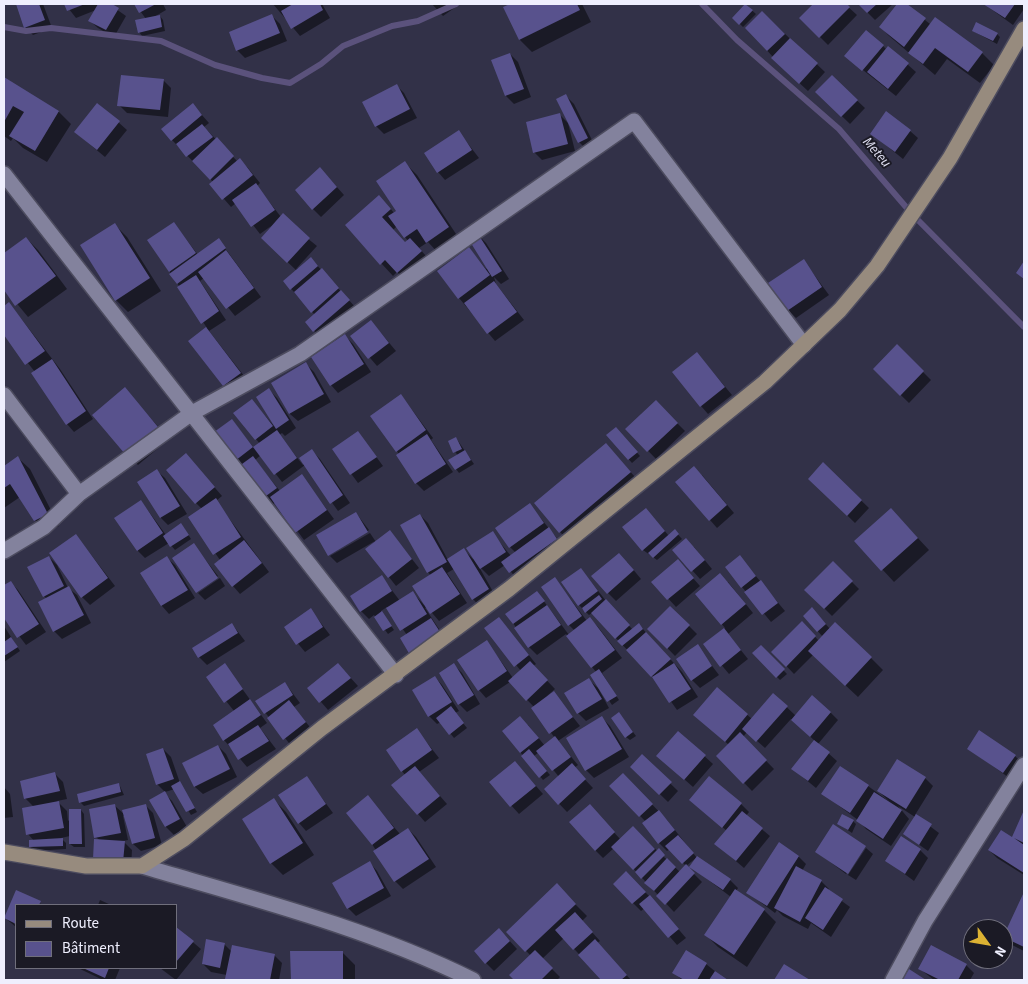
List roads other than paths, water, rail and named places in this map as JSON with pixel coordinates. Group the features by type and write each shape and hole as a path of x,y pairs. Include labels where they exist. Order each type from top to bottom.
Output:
{"street":[{"path":"142,866 184,838 322,728 396,674 555,552 765,382 804,345 840,310 877,266 950,158 1024,29"},
{"path":"4,551 44,527 79,494 192,413 300,354 634,121 804,345"},
{"path":"4,174 396,674"},
{"path":"4,395 79,494"},
{"path":"893,980 925,921 1024,765"},
{"path":"4,852 86,866 142,866 332,921 432,960 473,980"}],"waterway":[{"path":"4,27 26,31 51,28 161,41 215,65 262,78 290,83 321,64 343,46 392,26 418,21 456,4"},
{"name":"Meteu","path":"702,4 737,40 839,129 912,214 1024,327"}]}
